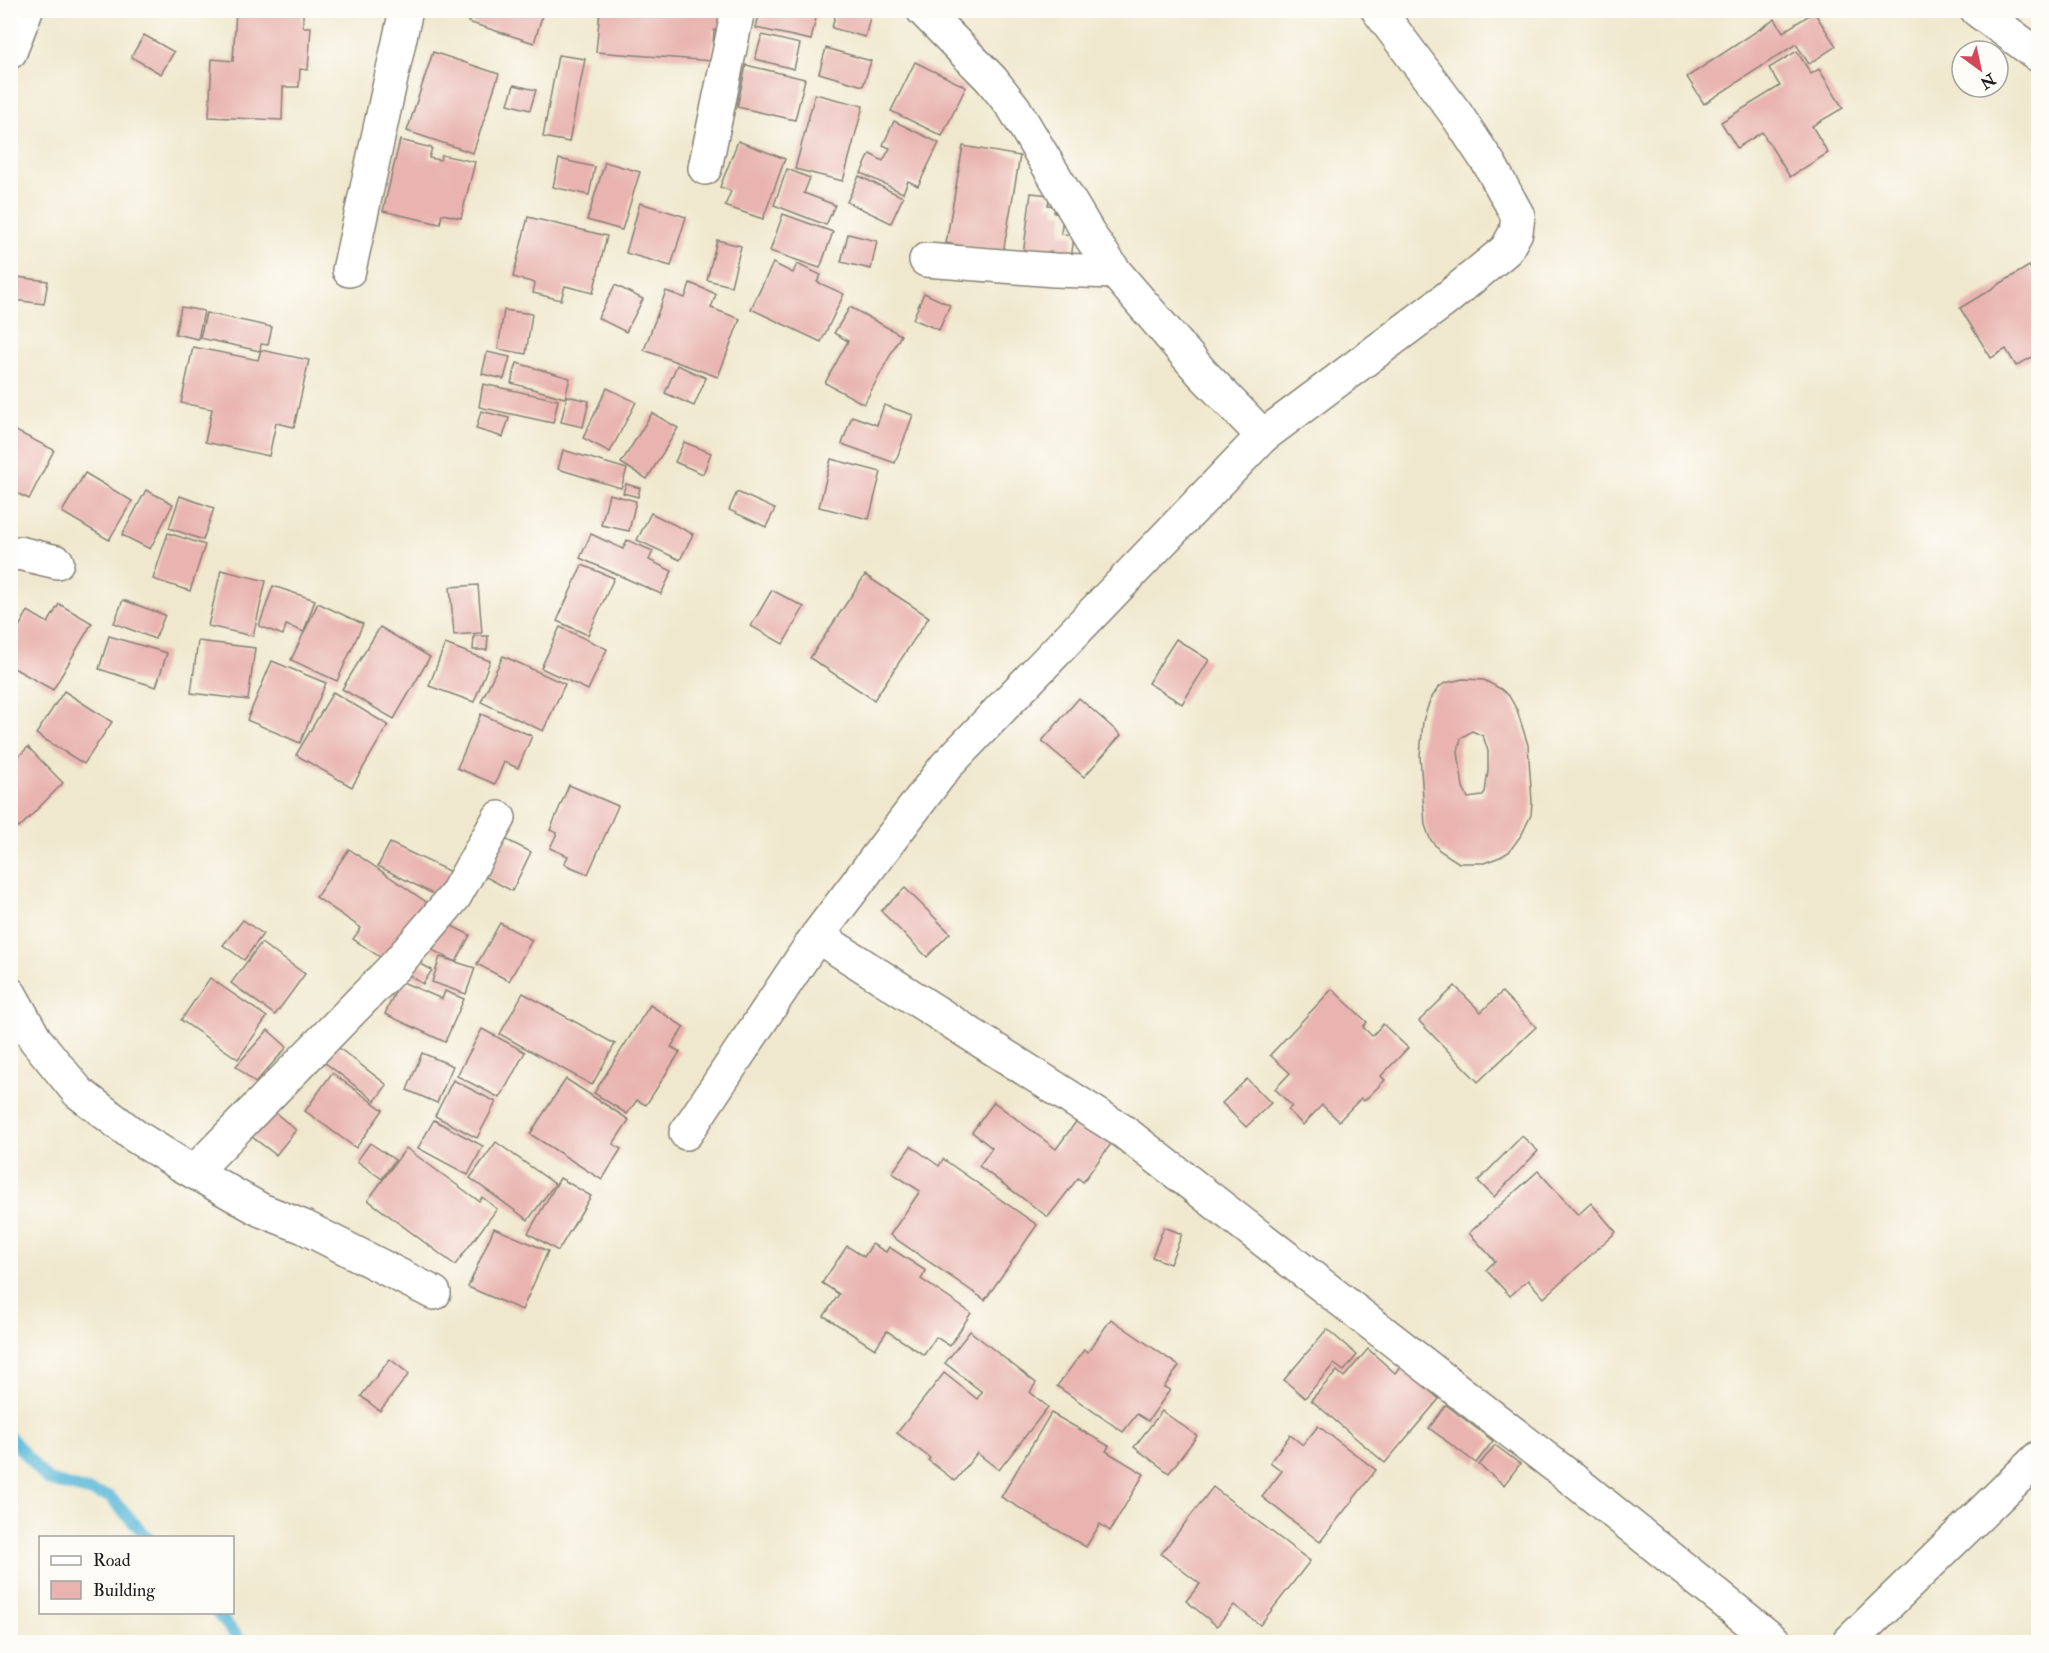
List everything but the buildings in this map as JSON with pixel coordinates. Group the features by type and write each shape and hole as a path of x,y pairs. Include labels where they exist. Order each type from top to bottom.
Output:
{"street":[{"path":"10,52 26,10"},
{"path":"348,270 406,10"},
{"path":"705,168 738,10"},
{"path":"923,10 991,79 1014,108 1092,239 1115,272 1202,373 1263,436"},
{"path":"686,1133 817,936 946,766 1263,436 1445,300 1506,250 1516,232 1518,216 1490,165 1456,114 1378,10"},
{"path":"1977,10 2038,56"},
{"path":"926,260 1054,270 1115,272"},
{"path":"10,555 19,553 57,562"},
{"path":"194,1172 396,965 455,896 499,818"},
{"path":"817,936 1124,1132 1571,1478 1775,1642"},
{"path":"10,994 35,1039 78,1092 135,1136 261,1210 304,1227 434,1293"},
{"path":"1849,1642 2038,1458"}],"waterway":[{"path":"10,1437 48,1480 110,1497 146,1536"},
{"path":"218,1614 242,1642"}]}
